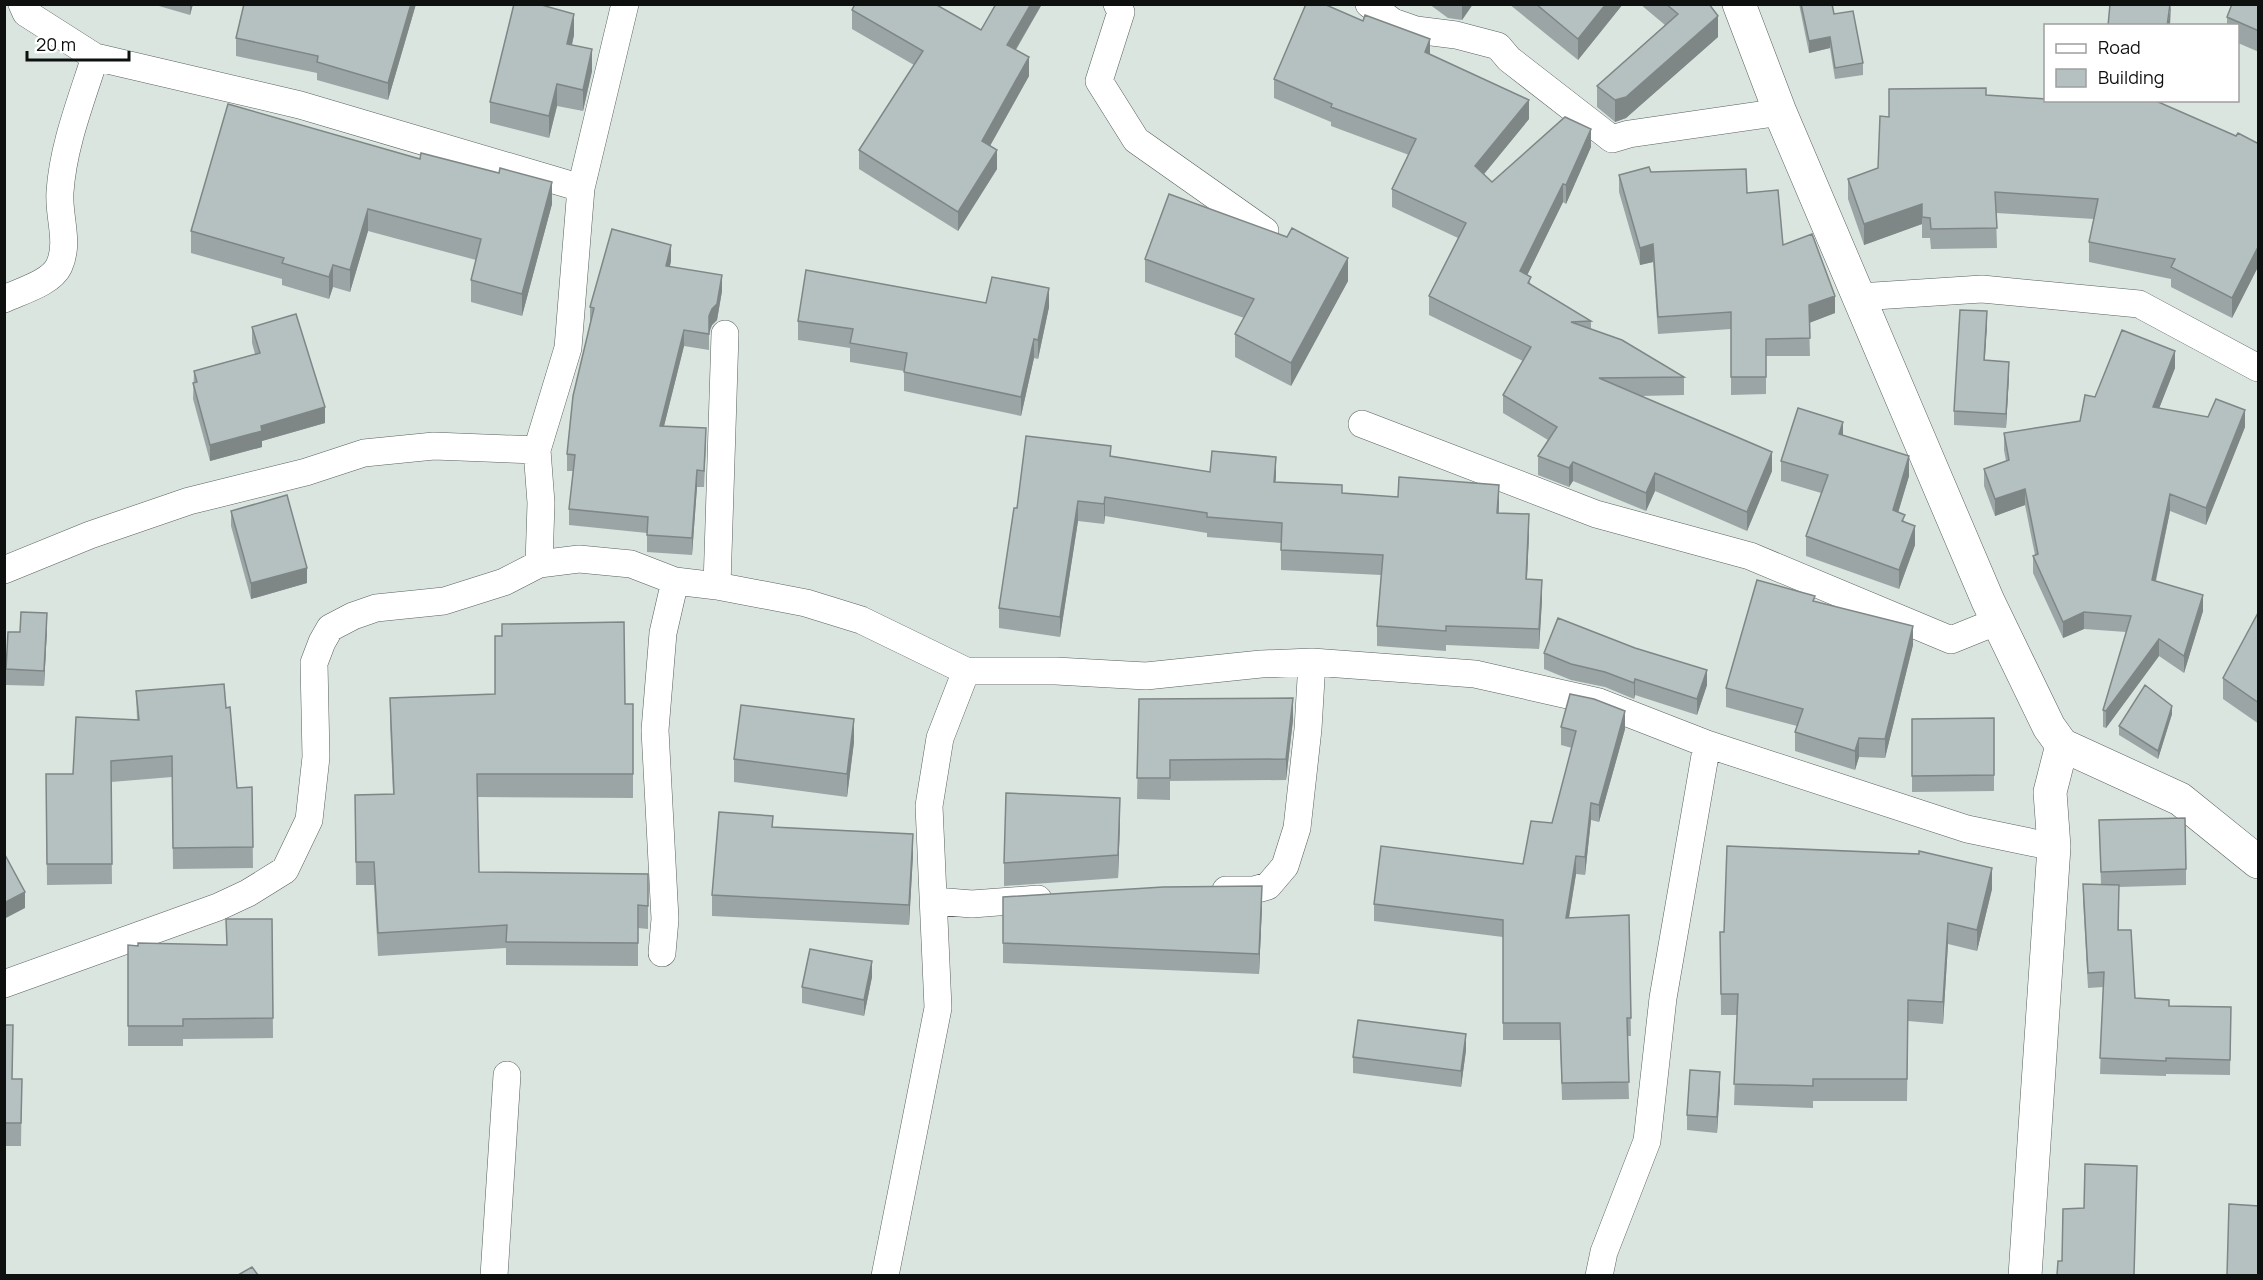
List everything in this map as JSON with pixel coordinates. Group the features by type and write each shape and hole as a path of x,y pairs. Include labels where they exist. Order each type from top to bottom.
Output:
{"street":[{"path":"22,4 26,13 95,57 300,105 581,188"},
{"path":"539,564 541,503 537,450 568,348 581,188 625,4"},
{"path":"1117,4 1121,12 1099,81 1136,140 1265,231"},
{"path":"1369,4 1393,22 1416,30 1456,35 1498,46 1509,59 1612,139 1629,134 1780,112"},
{"path":"1739,4 1780,112 1859,297 1998,621 2049,727 2062,745 2180,799 2259,862"},
{"path":"4,299 47,279 59,267 64,247 60,193 70,134 95,57"},
{"path":"1859,297 1982,289 2139,304 2259,368"},
{"path":"717,586 725,334"},
{"path":"1362,424 1596,513 1749,556 1950,640 1998,621"},
{"path":"4,570 90,535 189,501 306,472 364,453 434,446 537,450"},
{"path":"4,984 218,907 248,893 285,870 309,820 316,757 314,663 330,628 353,616 376,608 444,601 504,582 539,564 579,559 631,564 675,581 717,586 806,603 861,620 966,671 1056,671 1146,676 1261,664 1312,662 1475,674 1599,702 1707,744 1967,829 2054,847"},
{"path":"662,953 664,919 655,730 663,633 675,581"},
{"path":"1203,890 1254,890 1268,886 1285,866 1297,828 1308,729 1312,662"},
{"path":"885,1275 938,1008 929,806 940,738 966,671"},
{"path":"1599,1275 1604,1252 1647,1141 1663,998 1707,744"},
{"path":"2025,1275 2054,847 2050,792 2062,745"},
{"path":"935,901 972,904 1065,897"},
{"path":"494,1275 507,1075"}],"building":[{"path":"244,4 411,4 388,83 317,62 318,56 236,38"},
{"path":"514,4 538,4 574,14 567,44 592,49 583,90 557,84 549,116 490,102"},
{"path":"855,4 935,4 981,30 996,4 1031,4 1007,45 1029,57 982,141 997,150 958,212 859,150 923,51 852,10"},
{"path":"1306,4 1324,4 1363,21 1365,15 1430,39 1425,52 1529,100 1475,166 1492,182 1565,117 1591,129 1566,185 1563,184 1520,271 1531,277 1528,283 1591,321 1571,322 1622,340 1684,377 1599,378 1772,452 1747,512 1655,473 1646,493 1573,462 1569,468 1538,456 1557,427 1503,395 1531,347 1429,296 1466,223 1392,189 1416,139 1331,107 1332,104 1274,79"},
{"path":"1536,4 1606,4 1578,39"},
{"path":"1666,4 1709,4 1718,16 1626,97 1615,100 1597,86 1678,14"},
{"path":"1801,4 1832,4 1834,14 1853,11 1863,63 1835,68 1830,37 1809,41"},
{"path":"2110,4 2170,4 2167,24 2108,24"},
{"path":"2232,4 2259,4 2259,31 2227,17"},
{"path":"1986,88 1986,95 2044,99 2044,102 2158,102 2236,136 2238,133 2259,144 2259,245 2232,298 2171,267 2175,259 2089,242 2098,199 1995,192 1997,228 1931,229 1930,218 1922,217 1922,204 1864,224 1848,179 1878,168 1880,116 1889,117 1889,89"},
{"path":"228,104 420,159 421,153 499,173 500,168 552,182 522,294 471,280 481,239 368,209 350,270 333,265 329,277 282,263 284,258 191,231"},
{"path":"1649,167 1651,172 1746,169 1747,193 1778,190 1783,245 1812,234 1835,296 1809,305 1810,338 1766,339 1766,377 1731,377 1731,312 1658,317 1653,244 1640,248 1619,175"},
{"path":"1169,194 1287,237 1292,228 1348,258 1291,363 1235,334 1254,299 1145,259"},
{"path":"612,229 671,245 666,266 722,275 717,304 709,316 709,334 684,330 660,426 706,428 704,471 697,470 692,538 647,535 648,517 569,509 575,455 567,454 573,396 594,308 590,307"},
{"path":"806,270 986,303 992,277 1049,288 1038,340 1034,339 1021,397 904,372 907,353 850,343 853,329 798,321"},
{"path":"1960,310 1987,311 1984,360 2009,362 2006,414 1954,411"},
{"path":"296,314 325,407 261,426 262,431 210,445 193,383 197,382 194,371 260,353 252,327"},
{"path":"2122,330 2175,351 2153,407 2208,417 2216,399 2245,410 2206,508 2170,494 2152,580 2203,595 2184,656 2159,639 2106,711 2103,710 2131,616 2084,612 2063,622 2033,556 2038,554 2025,489 1995,499 1984,469 2009,460 2004,433 2080,421 2085,395 2095,397"},
{"path":"1798,408 1843,422 1839,434 1909,456 1893,510 1905,515 1902,521 1915,526 1899,570 1806,536 1828,475 1781,461"},
{"path":"1026,436 1111,446 1110,456 1210,472 1212,451 1276,457 1274,482 1342,485 1342,493 1398,497 1399,477 1499,485 1497,513 1529,514 1526,579 1542,580 1539,629 1446,626 1446,631 1377,626 1383,555 1281,550 1282,523 1207,517 1207,513 1105,497 1104,504 1078,501 1060,617 999,608 1014,508 1017,508"},
{"path":"287,495 307,568 251,583 231,511"},
{"path":"1757,580 1815,596 1813,601 1913,626 1885,739 1859,738 1855,751 1795,732 1803,709 1726,688"},
{"path":"2259,611 2259,703 2223,678"},
{"path":"21,612 47,613 44,671 6,669 8,632 20,632"},
{"path":"1558,618 1635,648 1707,670 1697,699 1635,679 1634,683 1605,672 1571,664 1544,653"},
{"path":"624,622 625,704 633,704 633,774 477,774 479,872 648,874 648,906 638,905 638,943 506,942 507,925 378,933 374,862 356,862 355,795 394,794 390,698 495,694 495,636 502,636 502,624"},
{"path":"224,684 226,708 230,707 237,788 252,787 253,847 173,848 172,756 111,761 112,864 47,864 46,774 73,774 76,717 139,720 136,691"},
{"path":"2145,685 2172,706 2158,751 2119,726"},
{"path":"1570,694 1594,699 1625,711 1599,805 1591,803 1585,857 1576,856 1566,918 1629,915 1631,1018 1627,1018 1629,1082 1562,1083 1560,1023 1503,1023 1503,920 1374,904 1381,846 1523,864 1531,821 1552,823 1576,731 1561,727"},
{"path":"1293,698 1286,759 1170,760 1170,778 1137,778 1139,699"},
{"path":"741,705 854,719 847,774 734,759"},
{"path":"1994,718 1994,775 1912,776 1912,719"},
{"path":"1006,793 1120,798 1118,855 1004,863"},
{"path":"719,812 773,816 772,827 913,834 909,905 712,895"},
{"path":"2185,818 2186,869 2101,872 2099,820"},
{"path":"1727,846 1919,854 1919,851 1992,868 1977,930 1948,923 1943,1002 1908,1000 1907,1079 1813,1079 1813,1086 1734,1084 1738,994 1721,994 1720,932 1724,932"},
{"path":"4,853 25,892 4,903"},
{"path":"2083,884 2119,885 2118,930 2131,930 2135,998 2169,1000 2169,1006 2231,1007 2230,1060 2166,1058 2166,1061 2100,1058 2104,972 2088,973"},
{"path":"1262,886 1259,954 1003,943 1003,897 1163,887"},
{"path":"226,919 272,919 273,1018 183,1019 183,1026 128,1026 128,945 138,946 138,943 227,945"},
{"path":"810,949 872,961 864,1000 802,987"},
{"path":"1358,1020 1466,1034 1461,1071 1353,1057"},
{"path":"4,1025 13,1025 12,1079 22,1079 21,1123 4,1123"},
{"path":"1690,1070 1720,1072 1717,1117 1687,1115"},
{"path":"2085,1164 2137,1166 2134,1275 2057,1275 2058,1261 2062,1261 2063,1209 2084,1208"},
{"path":"2229,1204 2259,1206 2259,1275 2227,1275"},
{"path":"252,1267 258,1275 238,1275"}]}
